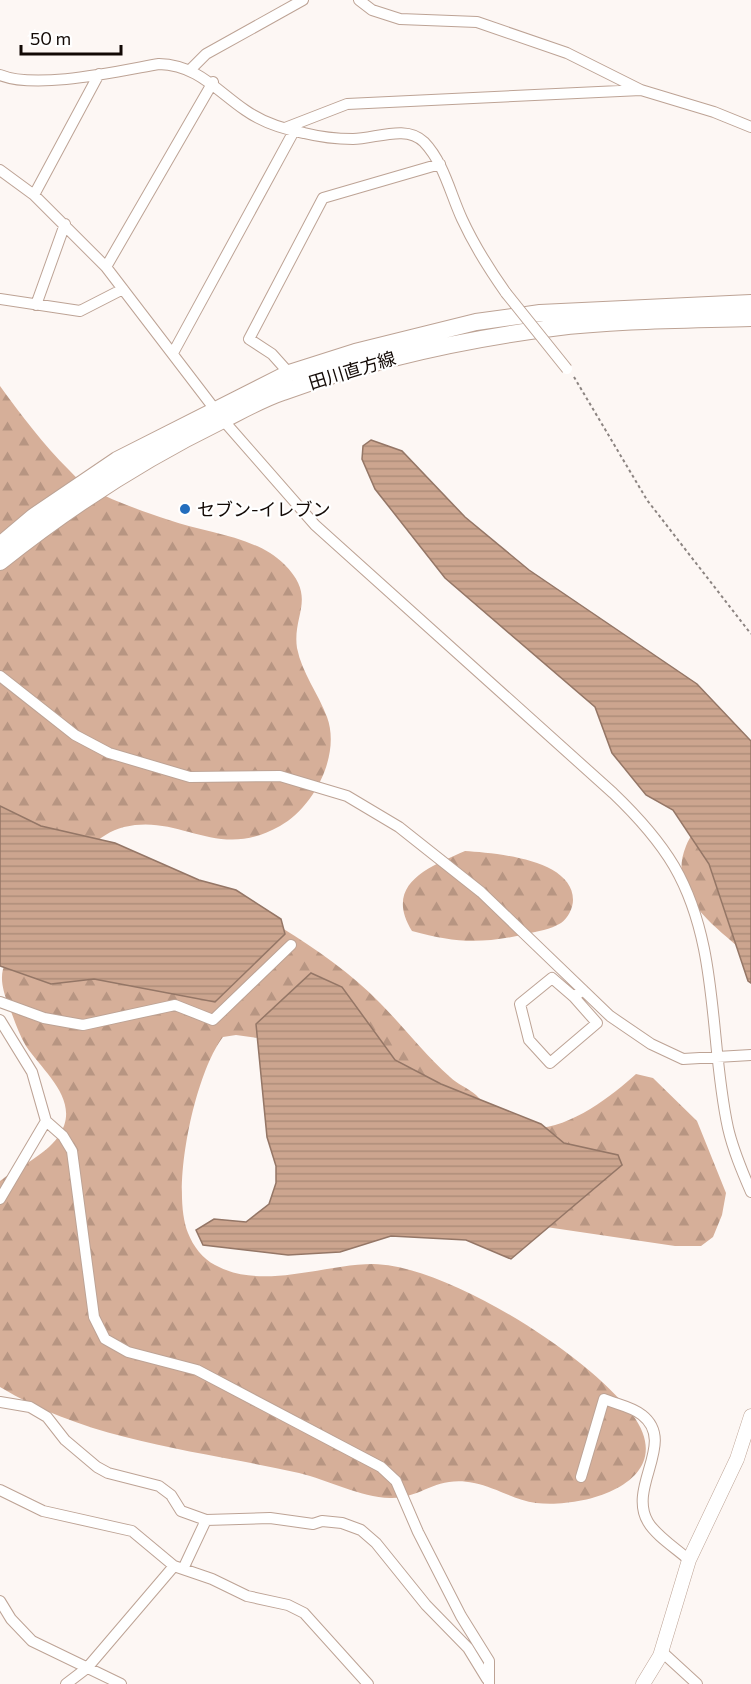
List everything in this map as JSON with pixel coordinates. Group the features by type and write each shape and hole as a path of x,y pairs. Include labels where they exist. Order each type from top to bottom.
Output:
{"main road":[{"name":"田川直方線","path":"0,562 44,527 122,474 289,373 355,352 476,322 540,313 751,303"},
{"name":"田川直方線","path":"0,545 33,517 117,460 220,414 371,363 450,344 554,328 751,318"}],"street":[{"path":"190,70 206,54 303,0"},
{"path":"359,0 372,10 400,19 477,22 567,53 641,90 714,112 751,127"},
{"path":"0,75 23,80 99,74 159,64 173,64 213,82 245,110 289,129 323,137 354,139 391,133 410,135 423,142 440,164 462,219 488,267 567,369"},
{"path":"34,195 99,74"},
{"path":"106,267 213,82"},
{"path":"173,353 289,129 347,105 641,90"},
{"path":"289,373 272,354 249,339 323,198 440,164"},
{"path":"0,170 34,195 106,267 220,414 315,525 636,815 674,867 692,908 707,967 728,1128 735,1156 751,1192"},
{"path":"36,305 65,224"},
{"path":"0,299 80,312 123,289"},
{"path":"0,676 75,735 109,753 190,777 280,776 347,796 399,827 481,892 579,993 597,1023 550,1063 529,1040 520,1004 552,978 579,993 651,1044 683,1059 751,1055"},
{"path":"0,1002 44,1018 83,1025 175,1005 213,1020 291,945"},
{"path":"0,1020 32,1072 46,1121 63,1136 72,1151 94,1317 105,1339 128,1352 197,1370 381,1467 396,1480 423,1543 489,1661 488,1682"},
{"path":"0,1199 46,1121"},
{"path":"581,1477 604,1400 641,1414 654,1427 656,1443 643,1485 648,1523 688,1560"},
{"path":"0,1402 30,1407 47,1417 65,1440 97,1467 108,1473 159,1486 171,1495 181,1510 206,1520 270,1518 313,1524 322,1521 342,1523 361,1530 376,1543 426,1605 468,1648 488,1682"},
{"path":"643,1684 661,1652 688,1560 737,1459 751,1416"},
{"path":"0,1490 43,1511 132,1531 178,1567 247,1596 288,1605 304,1613 368,1684"},
{"path":"66,1684 87,1668 178,1567 206,1520"},
{"path":"0,1601 12,1619 32,1641 121,1684"},
{"path":"661,1652 697,1684"}],"path":[{"path":"567,369 647,500 751,634"}],"green space":[{"path":"0,386 59,460 86,486 148,513 259,547 284,564 294,576 302,597 296,636 297,648 327,717 330,747 322,779 314,793 304,806 280,826 258,836 237,839 200,835 164,826 144,824 124,827 98,840 69,864 54,873 0,894"},
{"path":"703,817 742,950 706,918 687,892 682,863 686,846"},
{"path":"465,851 530,861 560,875 570,886 573,900 568,916 561,923 548,929 482,941 455,940 412,931 404,915 403,901 407,889 414,879 425,871"},
{"path":"282,928 321,953 358,982 441,1068 505,1121 534,1128 566,1121 598,1104 636,1074 653,1078 697,1121 726,1193 722,1215 713,1237 701,1246 675,1246 519,1223 266,1039 236,1035 223,1037 203,1077 188,1132 182,1189 183,1213 190,1238 206,1259 233,1272 253,1276 293,1274 354,1265 373,1264 404,1268 476,1296 514,1317 550,1341 583,1366 632,1414 644,1437 645,1457 637,1473 622,1486 602,1495 557,1504 536,1503 482,1485 461,1481 439,1484 401,1497 379,1497 299,1473 145,1442 108,1432 35,1406 0,1387 0,1181 52,1144 65,1124 66,1112 64,1100 58,1088 26,1046 18,1031 3,987 4,967 17,951"}],"shaded area":[{"path":"371,440 402,451 465,517 529,570 697,684 751,741 751,983 748,981 709,864 673,810 646,795 612,753 595,707 445,578 375,489 362,459 363,446"},
{"path":"0,806 41,826 115,843 199,880 236,890 281,919 285,934 215,1002 94,979 51,984 0,966"},
{"path":"311,973 342,987 395,1060 441,1084 541,1124 564,1143 618,1155 622,1165 511,1259 466,1240 391,1236 340,1252 288,1255 203,1245 196,1230 214,1219 246,1222 269,1204 276,1183 276,1166 267,1137 256,1024"}],"place":[{"name":"セブン-イレブン","path":"185,509"}]}
